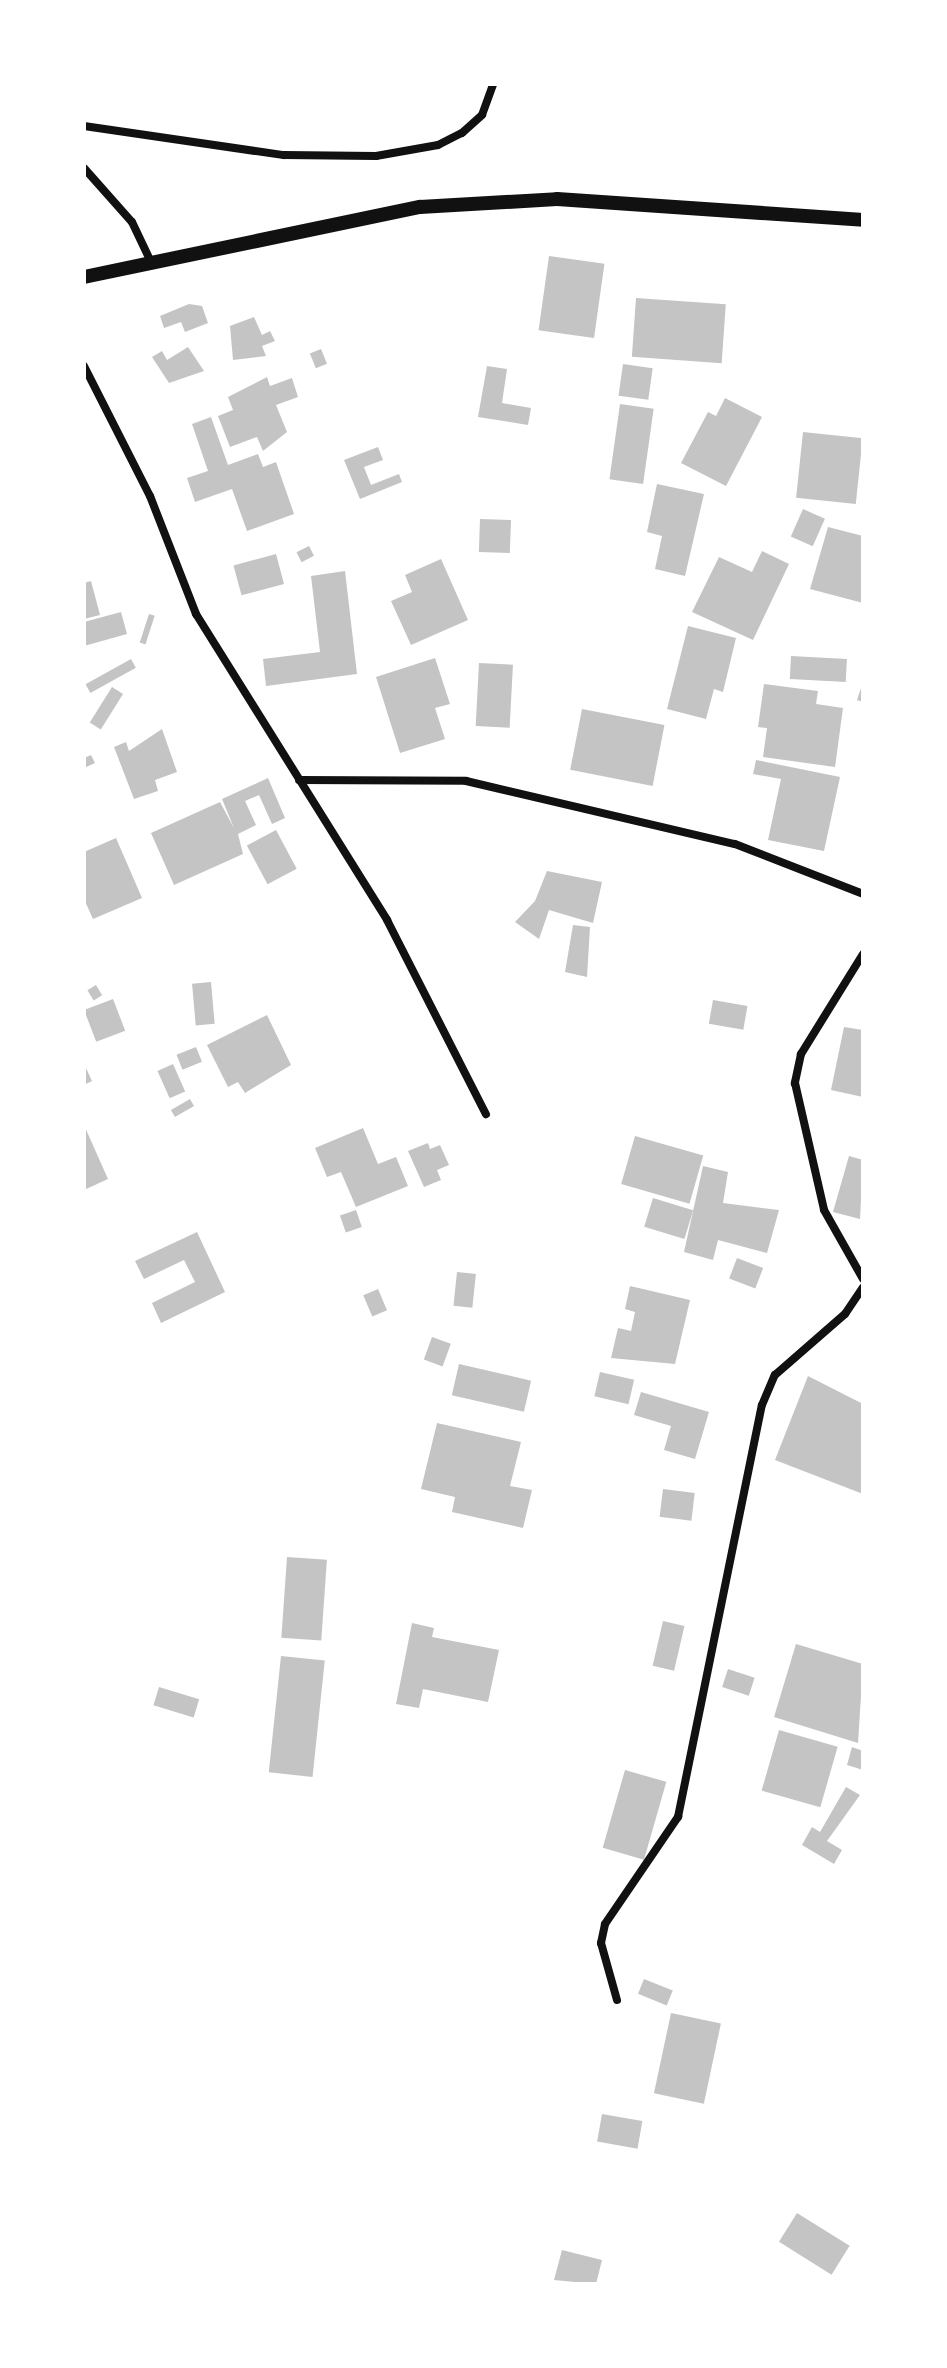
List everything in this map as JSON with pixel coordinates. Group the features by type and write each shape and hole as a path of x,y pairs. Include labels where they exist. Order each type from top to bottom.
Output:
{"street":[{"path":"84,126 284,155 376,156 438,145 462,133 482,115 493,84"},
{"path":"84,168 132,222 151,262"},
{"path":"84,277 420,207 542,200 863,220"},
{"path":"84,366 150,496 196,614 387,920 486,1114"},
{"path":"299,780 466,781 735,844 863,894"},
{"path":"863,954 801,1054 795,1083 824,1210 863,1279"},
{"path":"617,2000 602,1952 605,1924 678,1817 762,1405 775,1375 845,1314 863,1287"}],"building":[{"path":"549,256 604,264 594,338 539,330"},
{"path":"636,298 726,304 722,363 632,357"},
{"path":"189,304 202,306 208,323 185,332 181,322 164,328 160,316"},
{"path":"254,317 262,335 270,331 275,341 262,346 266,356 233,360 230,326"},
{"path":"188,347 204,371 169,383 152,357 162,351 167,360"},
{"path":"321,349 327,364 316,368 310,353"},
{"path":"623,364 653,368 648,400 619,396"},
{"path":"487,366 507,369 502,403 531,408 528,425 478,417"},
{"path":"267,377 270,386 292,378 298,397 276,405 287,432 263,451 257,437 230,447 218,416 233,410 228,397"},
{"path":"725,398 762,417 726,486 681,463 708,412 716,416"},
{"path":"620,404 654,409 643,484 609,479"},
{"path":"211,417 228,465 258,454 263,467 276,462 294,514 247,531 232,489 195,502 187,478 208,471 192,424"},
{"path":"803,432 863,438 856,504 796,498"},
{"path":"378,447 383,460 364,467 371,485 399,474 402,482 360,499 344,460"},
{"path":"657,484 704,494 685,576 655,569 662,536 647,532"},
{"path":"803,509 825,519 813,546 791,536"},
{"path":"480,519 511,520 510,553 479,552"},
{"path":"828,527 863,536 863,603 810,589"},
{"path":"309,546 314,556 302,562 297,552"},
{"path":"762,551 789,564 753,640 692,612 719,557 752,572"},
{"path":"276,554 284,584 242,595 233,565"},
{"path":"441,559 468,620 411,645 391,601 412,592 405,575"},
{"path":"345,571 357,674 266,686 263,659 320,652 311,576"},
{"path":"91,581 100,615 84,619 84,583"},
{"path":"121,612 127,634 84,646 84,622"},
{"path":"149,614 155,616 145,644 140,643"},
{"path":"688,626 736,638 723,692 714,689 706,719 667,709"},
{"path":"791,656 847,659 846,682 790,679"},
{"path":"435,658 450,704 435,708 445,739 400,753 376,677"},
{"path":"131,659 136,668 90,693 86,684"},
{"path":"479,663 513,665 510,728 476,726"},
{"path":"863,682 863,702 857,700"},
{"path":"764,684 818,691 816,704 843,708 835,767 763,757 767,728 758,727"},
{"path":"112,687 123,694 101,730 90,723"},
{"path":"582,709 664,725 653,786 570,770"},
{"path":"162,729 177,772 155,780 158,791 134,799 114,747 126,742 129,751"},
{"path":"91,755 95,763 84,768 84,758"},
{"path":"756,760 840,777 824,851 768,840 781,779 753,774"},
{"path":"268,778 285,818 272,824 259,795 245,801 256,825 238,834 243,854 174,885 151,833 220,802 234,828 222,799"},
{"path":"276,830 297,869 268,884 247,845"},
{"path":"116,838 142,898 93,919 84,899 84,852"},
{"path":"547,871 602,882 593,923 549,910 539,939 515,922 535,901"},
{"path":"573,925 590,927 587,977 565,972"},
{"path":"211,982 215,1024 196,1025 192,984"},
{"path":"96,985 102,995 94,1000 87,990"},
{"path":"113,999 125,1031 96,1042 84,1010"},
{"path":"713,1000 747,1006 743,1030 709,1024"},
{"path":"267,1015 291,1065 245,1093 238,1082 228,1087 207,1045"},
{"path":"844,1027 863,1030 863,1097 831,1090"},
{"path":"196,1047 202,1062 183,1070 177,1055"},
{"path":"173,1064 185,1091 170,1098 157,1071"},
{"path":"84,1069 92,1081 84,1085"},
{"path":"190,1099 194,1106 175,1117 171,1110"},
{"path":"84,1125 108,1179 84,1190"},
{"path":"363,1128 378,1164 396,1157 408,1186 356,1207 341,1172 327,1177 315,1148"},
{"path":"635,1136 703,1156 689,1204 621,1184"},
{"path":"428,1143 430,1149 440,1145 449,1165 437,1170 441,1180 424,1187 408,1151"},
{"path":"849,1156 863,1160 860,1219 833,1212"},
{"path":"703,1166 728,1172 723,1203 779,1210 767,1253 718,1240 713,1260 684,1252"},
{"path":"653,1198 693,1210 684,1239 644,1227"},
{"path":"356,1210 362,1227 346,1233 340,1216"},
{"path":"197,1232 225,1292 161,1323 152,1303 195,1282 184,1260 144,1279 135,1261"},
{"path":"737,1258 763,1268 755,1289 729,1279"},
{"path":"457,1272 476,1274 472,1308 453,1306"},
{"path":"630,1286 690,1300 675,1364 611,1358 618,1328 631,1331 635,1312 625,1309"},
{"path":"378,1289 387,1310 372,1316 363,1295"},
{"path":"432,1337 451,1344 443,1366 424,1360"},
{"path":"459,1364 531,1381 524,1412 452,1395"},
{"path":"600,1372 634,1380 628,1404 594,1396"},
{"path":"808,1376 863,1404 863,1494 775,1460"},
{"path":"641,1392 709,1412 695,1459 664,1450 671,1426 634,1415"},
{"path":"437,1423 521,1442 510,1486 532,1490 523,1528 452,1512 455,1497 421,1489"},
{"path":"663,1489 695,1493 691,1521 660,1517"},
{"path":"287,1557 327,1560 321,1641 281,1638"},
{"path":"663,1621 684,1626 674,1671 653,1666"},
{"path":"412,1623 434,1628 432,1637 499,1650 488,1702 423,1689 419,1708 396,1704"},
{"path":"796,1644 863,1664 858,1743 774,1717"},
{"path":"281,1656 325,1661 313,1777 269,1772"},
{"path":"728,1669 755,1678 749,1696 722,1687"},
{"path":"159,1687 199,1699 194,1717 153,1705"},
{"path":"779,1730 838,1747 820,1807 762,1791"},
{"path":"852,1747 863,1751 863,1770 847,1765"},
{"path":"625,1770 666,1782 644,1860 603,1848"},
{"path":"846,1787 860,1795 827,1841 842,1850 834,1864 802,1845 812,1827 820,1832"},
{"path":"644,1979 673,1991 667,2005 638,1994"},
{"path":"671,2013 721,2024 704,2104 654,2093"},
{"path":"602,2114 642,2121 638,2149 597,2142"},
{"path":"797,2213 850,2246 832,2275 779,2242"},
{"path":"562,2250 602,2260 596,2284 554,2280"}]}
